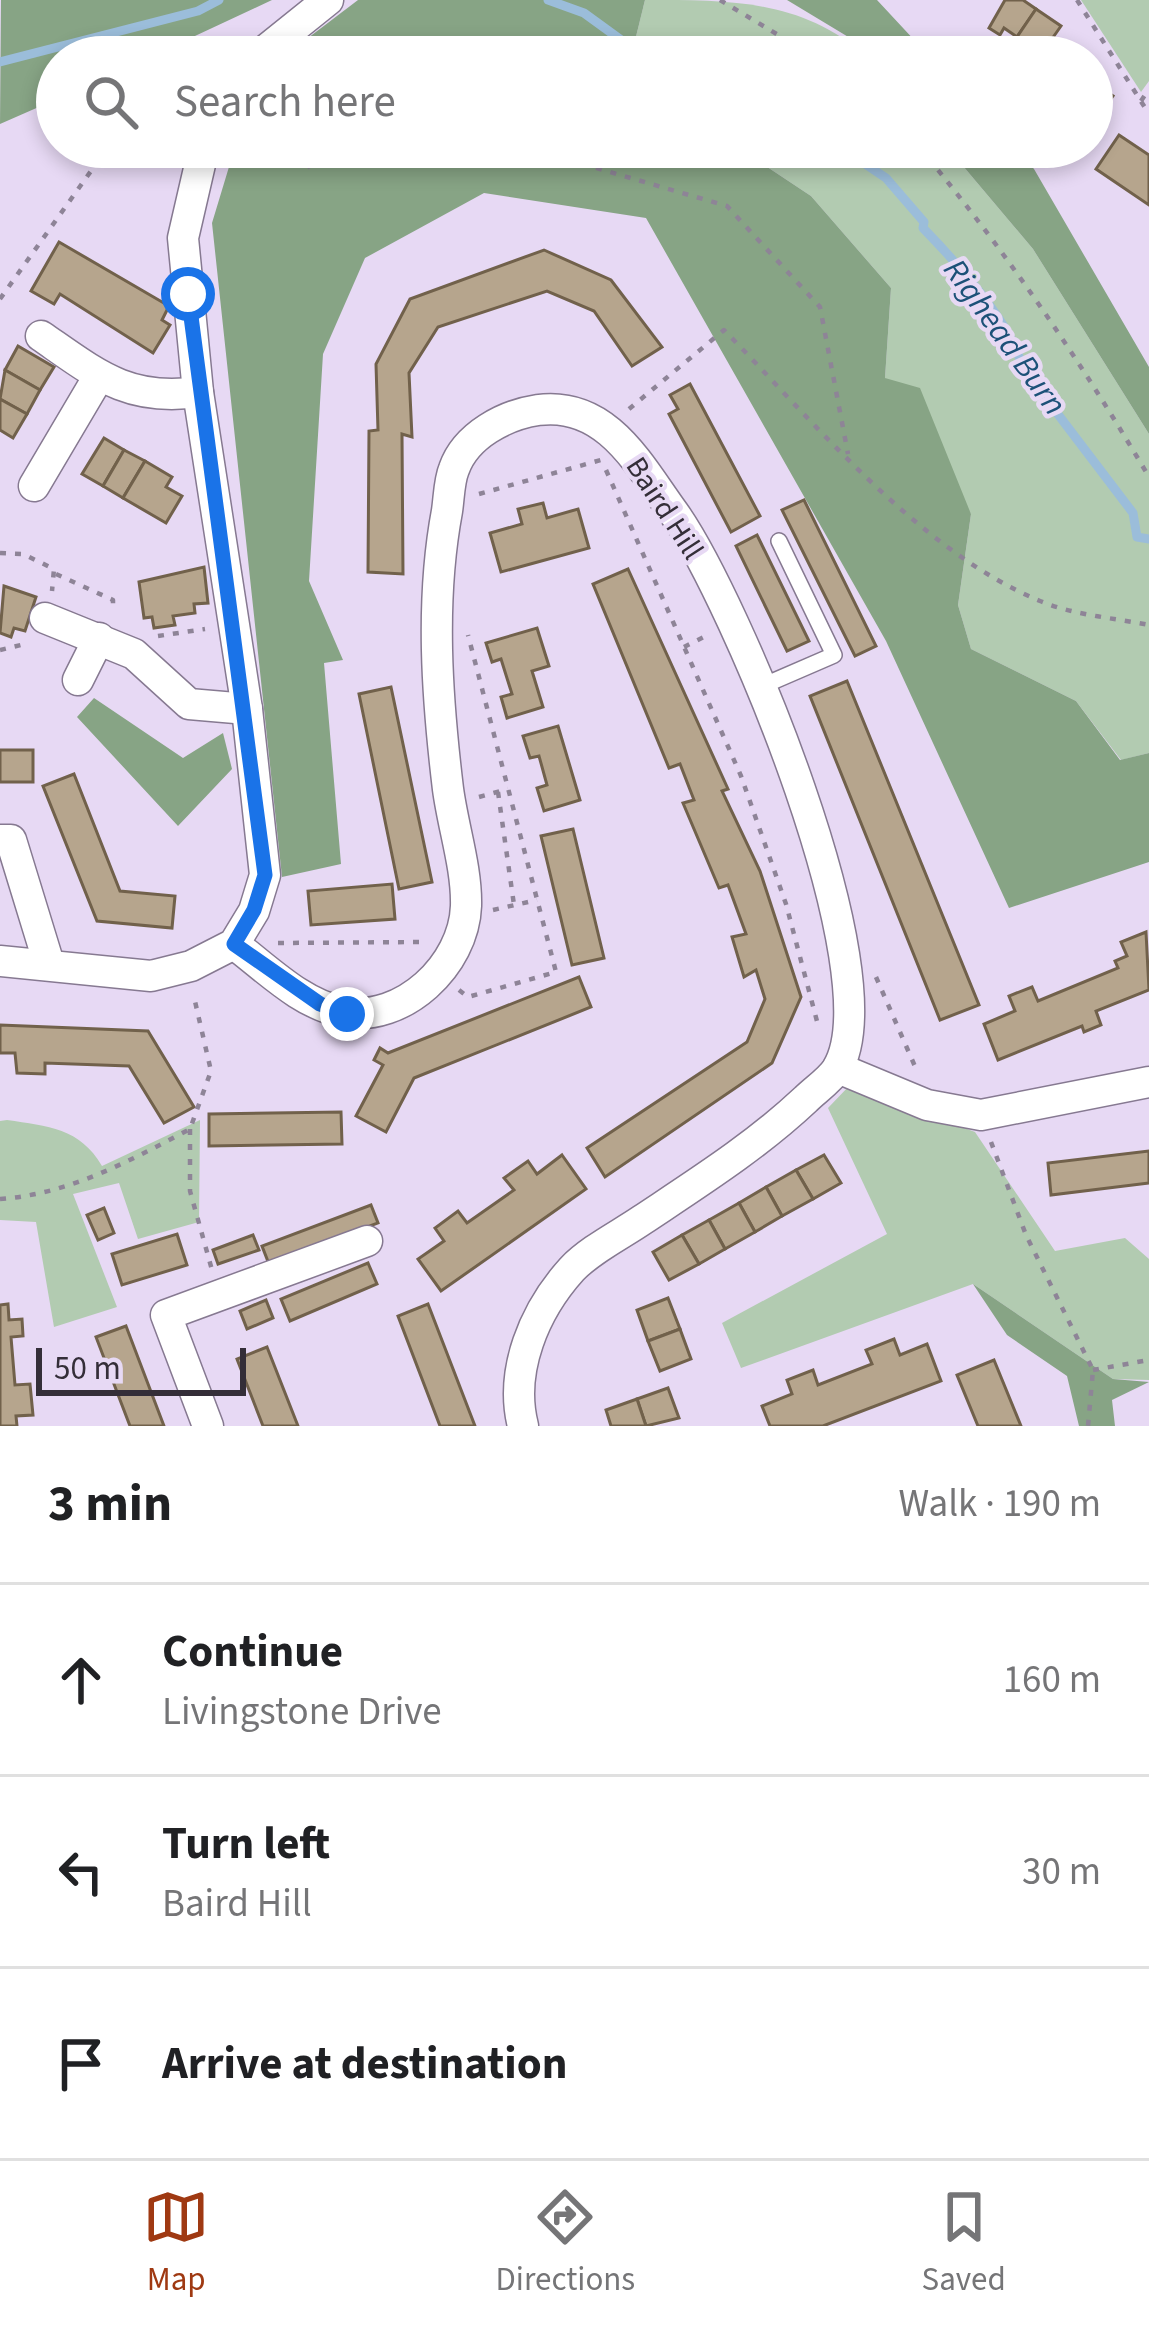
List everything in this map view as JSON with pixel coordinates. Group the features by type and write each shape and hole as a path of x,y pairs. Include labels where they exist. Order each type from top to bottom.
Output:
{"street":[{"path":"283,36 328,0"},
{"path":"199,168 183,238 198,392 247,709 265,875 242,950"},
{"path":"41,336 99,376 161,397 198,392"},
{"path":"34,486 99,376"},
{"name":"Baird Hill","path":"461,929 436,649 437,600 454,467 476,437 504,419 563,408 614,447 681,524 760,687 818,835 840,938 848,987 838,1068"},
{"path":"45,618 134,654 188,704 247,709"},
{"path":"78,680 106,641"},
{"path":"0,840 11,840 49,964"},
{"path":"242,950 320,1004 347,1014 412,996 441,976 461,929"},
{"path":"0,961 151,976 242,950"},
{"path":"523,1426 517,1403 530,1328 574,1267 770,1133 838,1068 927,1105 982,1114 1149,1082"},
{"path":"208,1426 166,1315 367,1241"}],"lane":[{"path":"760,687 834,655 779,541"}],"path":[{"path":"721,0 780,36"},
{"path":"1077,0 1100,36"},
{"path":"1113,57 1149,114"},
{"path":"1141,101 1149,89"},
{"path":"0,299 93,168"},
{"path":"596,168 727,206 820,307 848,456"},
{"path":"936,168 1004,252 1079,361 1149,476"},
{"path":"448,502 614,447 638,398 724,330 903,510 974,563 1041,602 1149,625"},
{"path":"614,447 741,776 786,904 820,1034 838,1068"},
{"path":"0,553 23,554 113,601 106,641"},
{"path":"45,618 56,574"},
{"path":"437,600 463,621 467,631 556,971 468,997 441,976"},
{"path":"162,633 196,630"},
{"path":"498,792 514,905"},
{"path":"504,833 517,823"},
{"path":"242,950 270,943 461,929 537,899"},
{"path":"840,938 859,938 923,1084 927,1105"},
{"path":"191,966 211,1071 190,1129 190,1191 218,1296"},
{"path":"982,1114 1026,1235 1093,1370 1088,1426"},
{"path":"0,1199 38,1196 103,1174 190,1129"},
{"path":"1093,1370 1149,1360"}],"green space":[{"path":"1,0 272,0 195,36 36,36 36,108 0,124"},
{"path":"358,0 645,0 636,36 311,36"},
{"path":"645,0 765,7 839,36 636,36"},
{"path":"787,0 877,0 910,36 847,36"},
{"path":"1081,0 1149,0 1149,81 1141,92 1113,49 1113,36 1104,36"},
{"path":"229,168 769,168 811,196 891,288 885,378 920,388 971,514 958,605 971,649 1076,701 1120,760 1149,753 1149,862 1009,908 886,641 646,218 484,193 365,258 323,354 309,581 343,660 324,663 341,864 282,877 212,223"},
{"path":"769,168 965,168 1033,249 1149,434 1149,753 1121,760 1076,701 971,649 958,605 971,514 885,378 891,288 811,196"},
{"path":"965,168 1034,169 1149,367 1149,434 1033,249"},
{"path":"94,698 183,758 223,733 232,769 178,826 77,717"},
{"path":"850,1085 975,1132 1055,1251 1125,1238 1149,1259 1149,1380 1113,1379 973,1284 741,1368 722,1323 887,1234 828,1108"},
{"path":"200,1120 199,1222 138,1239 119,1183 73,1194 117,1307 54,1327 36,1222 0,1220 0,1121 73,1136 102,1166"},
{"path":"973,1284 1113,1379 1149,1382 1112,1400 1115,1426 1079,1426 1067,1376 1007,1335"}],"building":[{"path":"1005,0 1023,0 1036,9 1018,36 1004,28 1000,35 989,28"},
{"path":"1036,9 1061,26 1054,36 1018,36"},
{"path":"1119,135 1149,155 1149,205 1096,169 1113,168 1113,144"},
{"path":"59,242 169,306 162,320 170,325 153,353 60,294 54,304 31,291"},
{"path":"544,250 611,280 662,347 632,366 594,311 547,291 438,327 409,373 412,437 402,434 403,574 368,572 369,431 378,430 376,364 410,299"},
{"path":"18,346 54,367 40,390 5,370"},
{"path":"5,370 40,390 27,414 0,399"},
{"path":"690,384 760,516 731,532 669,414 678,409 670,395"},
{"path":"0,399 27,414 13,438 0,430"},
{"path":"104,438 124,450 103,486 82,474"},
{"path":"124,450 145,461 123,498 103,486"},
{"path":"145,461 172,477 166,487 182,496 166,523 123,498"},
{"path":"804,500 876,646 855,656 782,510"},
{"path":"543,503 547,518 578,509 589,548 501,572 490,533 522,524 518,509"},
{"path":"757,535 809,641 787,651 736,546"},
{"path":"204,567 208,603 194,604 195,613 173,616 175,625 154,628 152,617 144,618 139,582"},
{"path":"628,569 728,789 722,791 760,871 801,997 772,1063 605,1177 587,1148 747,1042 765,999 756,970 744,977 732,937 746,934 728,885 719,888 683,803 694,800 680,764 669,768 593,584"},
{"path":"4,586 36,597 25,631 14,628 11,637 0,633"},
{"path":"537,628 549,666 532,671 543,707 507,718 501,697 512,694 501,659 492,662 486,643"},
{"path":"847,681 979,1005 940,1020 810,696"},
{"path":"391,687 432,882 399,889 359,694"},
{"path":"558,726 580,800 544,811 537,788 547,785 539,756 530,758 523,736"},
{"path":"0,750 33,750 33,782 0,782"},
{"path":"74,774 120,891 175,896 172,928 97,921 43,786"},
{"path":"573,829 604,958 572,965 541,836"},
{"path":"392,884 395,919 311,925 308,891"},
{"path":"1146,932 1149,990 1096,1011 1101,1025 1084,1032 1082,1026 998,1060 984,1024 1015,1011 1009,996 1032,987 1038,1001 1118,968 1115,961 1127,956 1121,942"},
{"path":"579,977 591,1007 414,1078 386,1132 356,1116 383,1065 374,1060 380,1048 388,1053"},
{"path":"0,1025 148,1031 194,1107 164,1123 129,1066 45,1063 45,1074 17,1073 15,1053 0,1053"},
{"path":"341,1112 342,1144 209,1146 209,1114"},
{"path":"1149,1151 1149,1183 1051,1195 1048,1163"},
{"path":"562,1155 586,1189 441,1291 418,1259 444,1241 435,1228 458,1211 467,1223 514,1190 504,1178 528,1161 537,1174"},
{"path":"824,1155 841,1183 813,1199 796,1170"},
{"path":"796,1170 813,1199 782,1216 766,1187"},
{"path":"766,1187 782,1216 755,1232 739,1203"},
{"path":"739,1203 755,1232 725,1249 709,1220"},
{"path":"371,1205 378,1223 269,1264 262,1246"},
{"path":"104,1208 114,1233 98,1240 87,1215"},
{"path":"709,1220 725,1249 699,1264 682,1235"},
{"path":"177,1234 187,1265 122,1285 112,1254"},
{"path":"253,1235 259,1250 218,1264 213,1250"},
{"path":"682,1235 699,1264 669,1280 653,1252"},
{"path":"368,1263 377,1284 290,1321 281,1299"},
{"path":"668,1298 680,1329 648,1341 637,1310"},
{"path":"266,1300 273,1318 247,1329 240,1311"},
{"path":"8,1304 9,1320 22,1319 23,1336 11,1337 15,1385 30,1384 33,1415 16,1416 17,1426 0,1426 0,1305"},
{"path":"428,1304 475,1426 440,1426 398,1316"},
{"path":"126,1326 164,1426 130,1426 96,1337"},
{"path":"680,1329 691,1359 660,1371 648,1341"},
{"path":"894,1339 900,1355 927,1344 941,1381 823,1426 770,1426 762,1406 792,1394 787,1380 813,1370 818,1385 872,1364 866,1350"},
{"path":"267,1347 298,1426 263,1426 237,1359"},
{"path":"994,1360 1021,1426 978,1426 957,1375"},
{"path":"668,1388 679,1418 646,1426 637,1399"},
{"path":"637,1399 646,1426 611,1426 606,1410"}],"waterway":[{"path":"101,36 198,11 219,0"},
{"name":"Righead Burn","path":"548,0 584,13 616,36"},
{"path":"0,62 36,53"},
{"name":"Righead Burn","path":"871,168 886,178 981,293 1007,331 1022,367 1133,513 1137,537 1149,539"}],"route":[{"path":"188,294 198,392 247,709 265,875 254,910 234,944 287,984 347,1014"}]}
